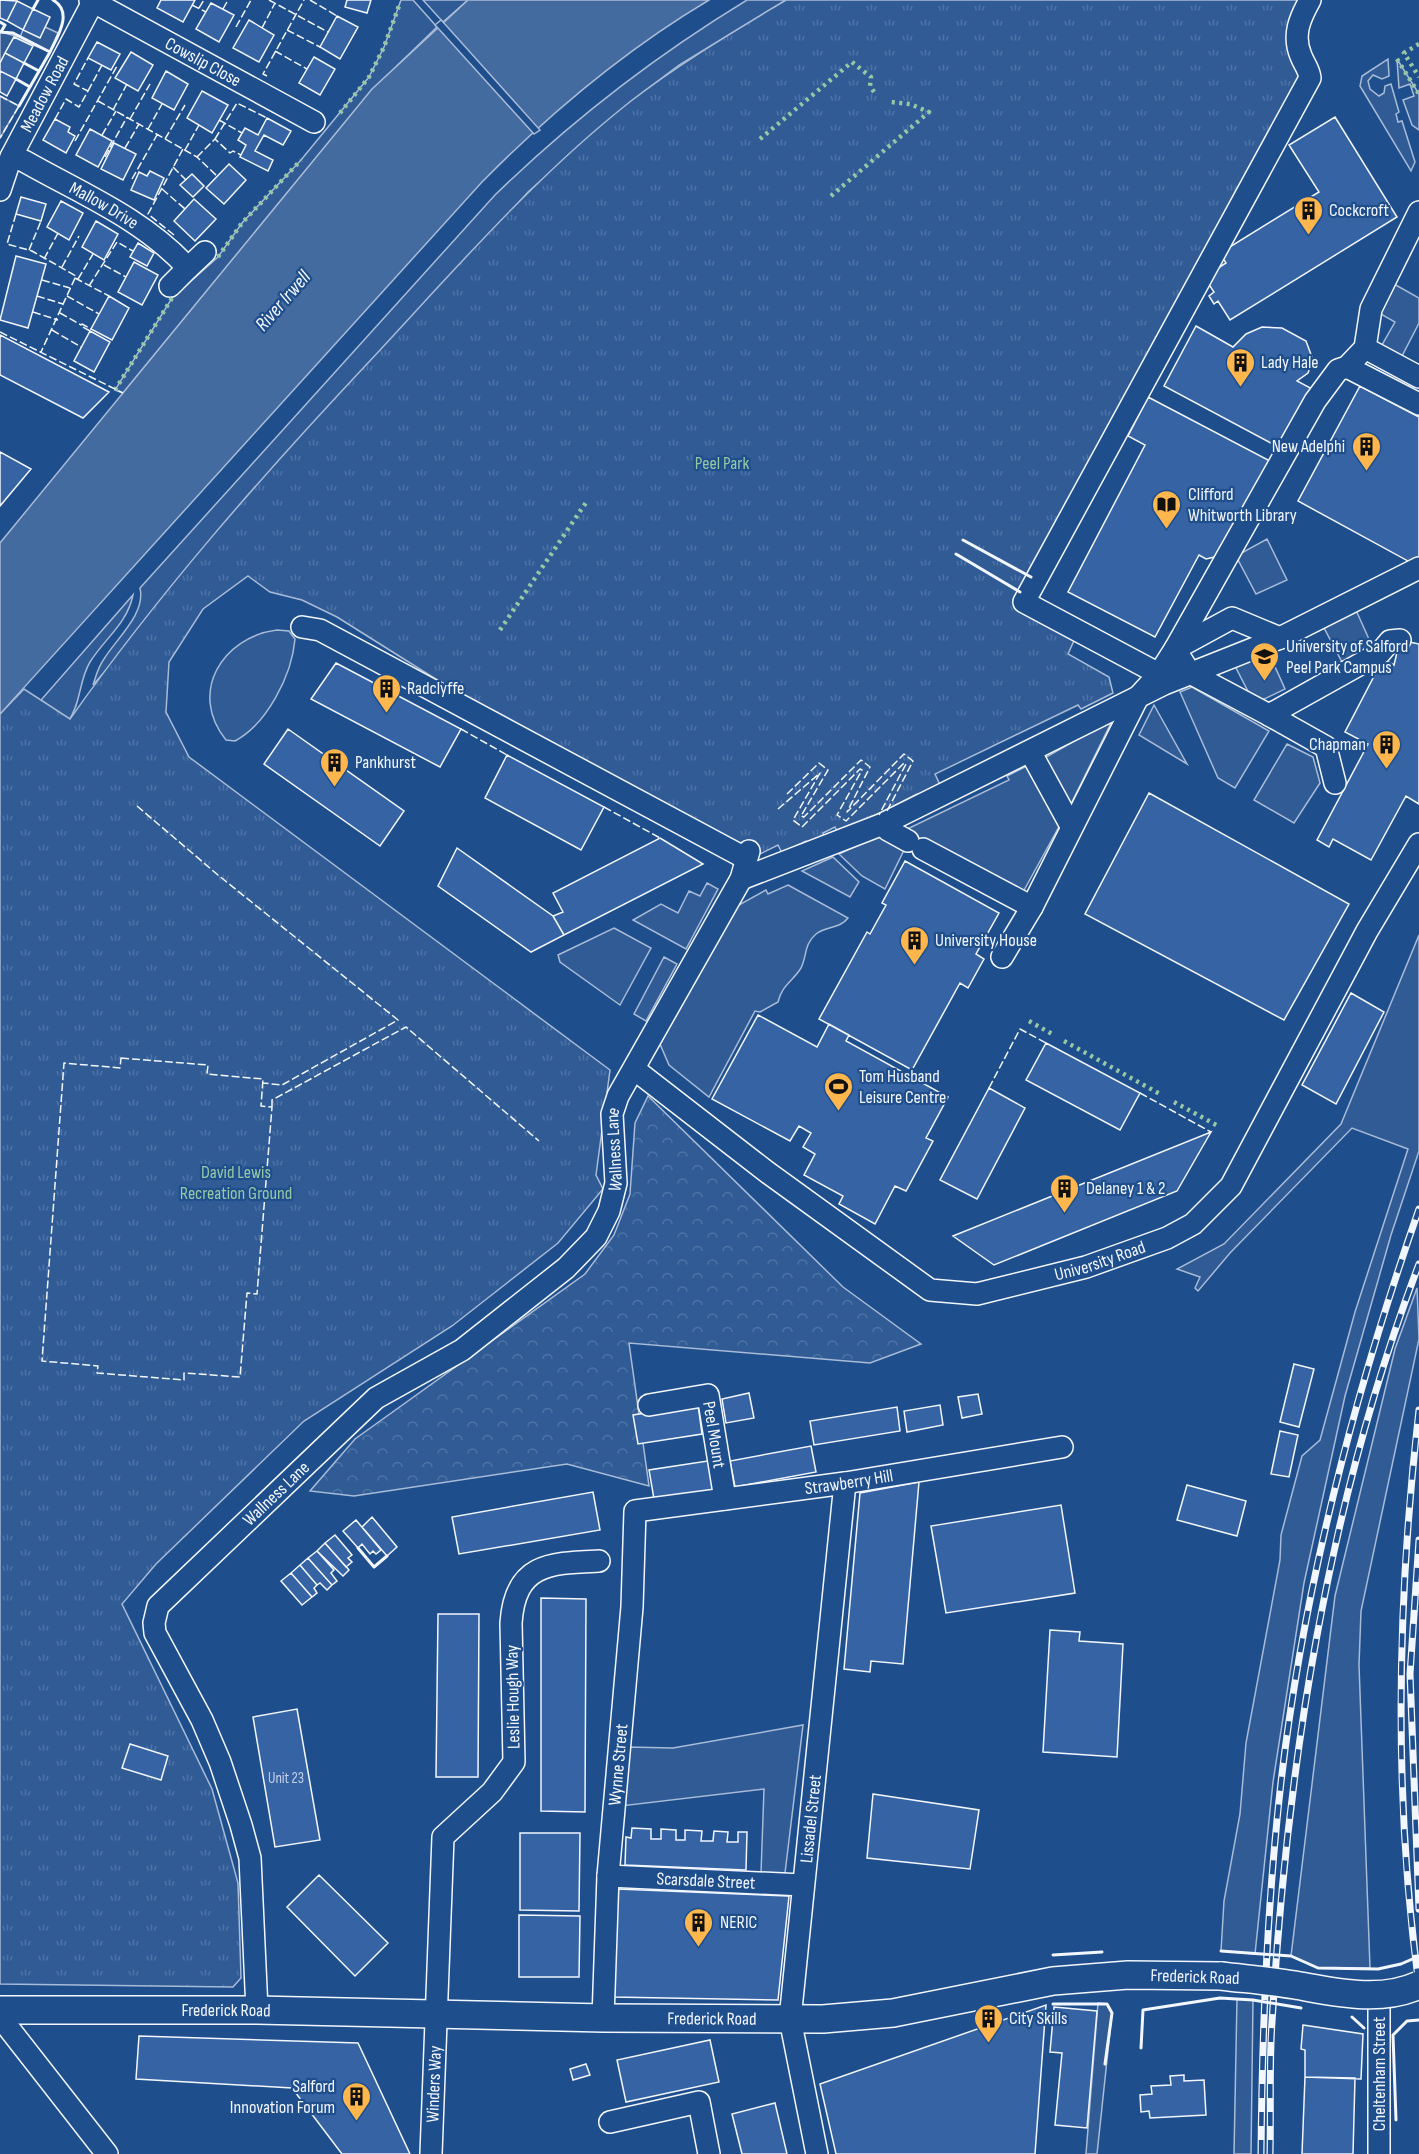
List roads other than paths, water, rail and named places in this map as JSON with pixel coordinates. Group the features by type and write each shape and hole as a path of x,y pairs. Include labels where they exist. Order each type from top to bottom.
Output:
{"main road":[{"name":"Frederick Road","path":"0,2010 257,2010 603,2018 790,2019 893,2013 1053,1981 1109,1976 1221,1976 1294,1984 1342,1994 1379,2007 1419,1985"}],"street":[{"path":"1159,674 1024,602 1310,78 1298,45 1297,34 1300,18 1310,0"},
{"name":"Cowslip Close","path":"93,1 314,122"},
{"name":"Meadow Road","path":"0,190 11,157 93,1"},
{"name":"Mallow Drive","path":"11,157 141,226 164,243 188,268"},
{"path":"1002,957 1032,907 1138,697 1159,674 1175,650 1315,401 1338,370 1347,366 1365,348 1371,309 1419,212"},
{"path":"170,286 205,252"},
{"path":"1365,348 1419,377"},
{"path":"1347,366 1419,404"},
{"path":"741,879 883,824 1031,753 1138,697 1190,673 1280,638 1419,568"},
{"path":"1175,650 1232,618 1280,638"},
{"name":"Wallness Lane","path":"257,2010 250,1858 220,1762 202,1720 155,1632 154,1623 158,1606 376,1398 462,1350 566,1268 596,1237 609,1211 616,1183 612,1114 618,1096 741,879 747,855 320,630 302,627"},
{"path":"1269,715 1380,653 1390,641 1400,640"},
{"path":"1175,650 1190,673 1326,747 1335,783"},
{"path":"1031,753 1071,826"},
{"path":"883,824 888,830 1032,907"},
{"name":"University Road","path":"634,1069 767,1172 930,1290 977,1294 1086,1267 1167,1239 1193,1224 1231,1186 1367,931 1419,844"},
{"name":"Peel Mount","path":"648,1405 708,1395 725,1499"},
{"name":"Strawberry Hill","path":"635,1511 845,1483 1062,1447"},
{"name":"Lissadel Street","path":"817,2154 790,2019 845,1483"},
{"name":"Wynne Street","path":"603,2018 608,1876 632,1607 635,1511"},
{"name":"Leslie Hough Way","path":"437,2013 443,1837 492,1792 514,1762 513,1603 530,1575 541,1567 555,1563 599,1561"},
{"name":"Scarsdale Street","path":"608,1876 803,1885"},
{"name":"Cheltenham Street","path":"1379,2007 1379,2154"},
{"name":"Winders Way","path":"431,2154 437,2013"},
{"path":"0,2017 107,2154"},
{"path":"610,2122 699,2102 709,2154"}],"water":[{"name":"River Irwell","path":"468,0 709,0 618,61 534,131 482,182 0,714 0,543 372,89"}],"railway":[{"path":"1261,2154 1270,1903 1286,1742 1298,1664 1330,1510 1349,1434 1394,1283 1419,1209"},
{"path":"1270,2154 1271,2038 1279,1926 1288,1829 1317,1637 1336,1542 1359,1448 1387,1355 1419,1264"},
{"path":"1419,1410 1406,1554 1401,1698 1405,1842 1419,1986"},
{"path":"1419,1540 1410,1674 1419,1909"}],"place":[{"name":"Cockcroft","path":"1308,236"},
{"name":"Lady Hale","path":"1240,388"},
{"name":"New Adelphi","path":"1366,472"},
{"name":"Clifford Whitworth Library","path":"1167,530"},
{"name":"University of Salford Peel Park Campus","path":"1265,682"},
{"name":"Radclyffe","path":"386,714"},
{"name":"Chapman","path":"1387,770"},
{"name":"Pankhurst","path":"334,788"},
{"name":"University House","path":"914,966"},
{"name":"Tom Husband Leisure Centre","path":"838,1112"},
{"name":"Delaney 1 & 2","path":"1065,1214"},
{"name":"NERIC","path":"699,1948"},
{"name":"City Skills","path":"988,2044"},
{"name":"Salford Innovation Forum","path":"356,2122"}],"park label":[{"name":"Peel Park","path":"722,463"},
{"name":"David Lewis Recreation Ground","path":"236,1182"}]}
